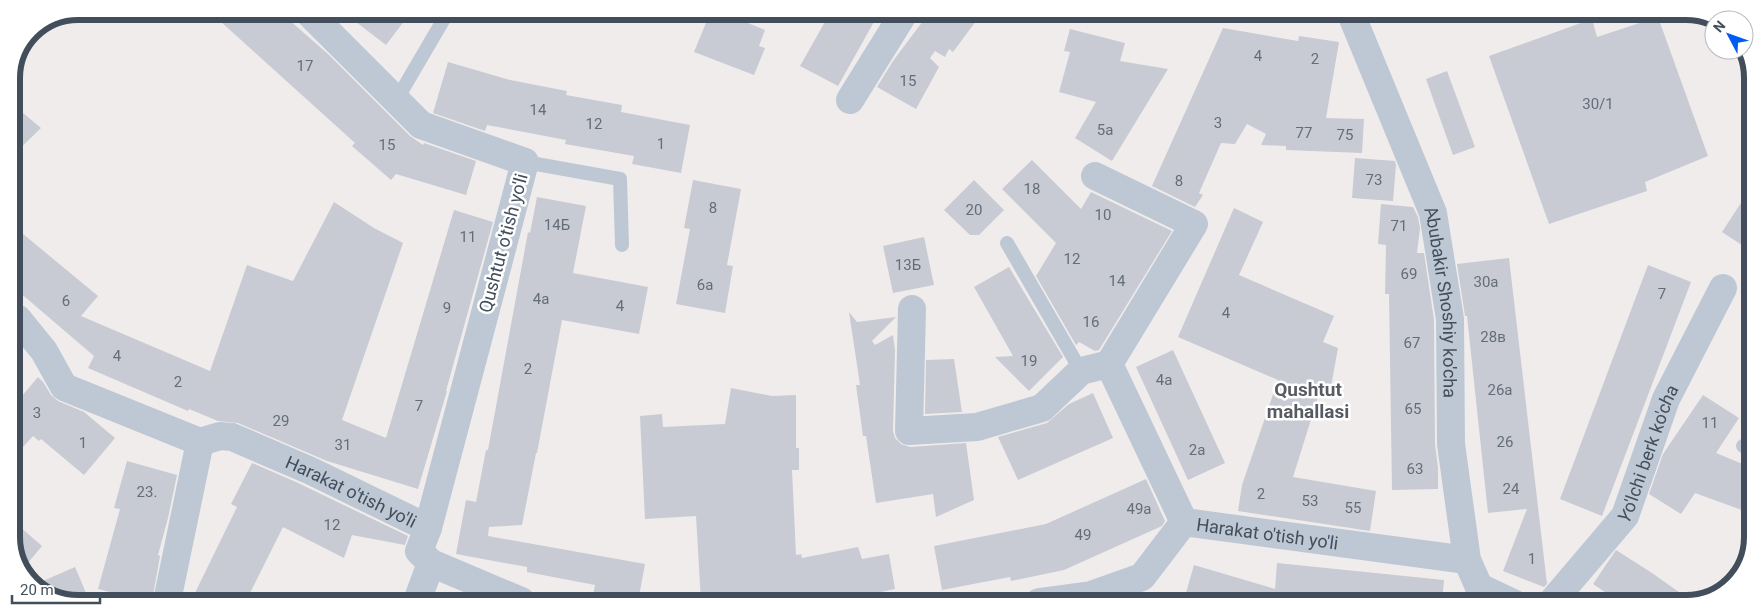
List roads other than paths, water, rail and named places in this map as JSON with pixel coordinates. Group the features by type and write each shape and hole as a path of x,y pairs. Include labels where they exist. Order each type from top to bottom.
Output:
{"street":[{"name":"Qushtut o'tish yo'li","path":"316,20 421,125 525,162 428,528"},
{"path":"850,100 900,20"},
{"name":"Abubakir Shoshiy ko'cha","path":"1353,20 1432,213 1450,318 1452,444 1467,560 1479,595"},
{"path":"912,309 909,431 977,427 1042,408 1081,371 1109,364 1194,224 1095,176"},
{"name":"Yo'lchi berk ko'cha","path":"1559,595 1625,516 1666,399 1724,288"},
{"path":"20,321 44,351 64,387 200,442 168,595"},
{"path":"1109,364 1184,522"},
{"name":"Harakat o'tish yo'li","path":"200,442 220,436 232,437 311,471 428,528 419,551 431,563"},
{"name":"Harakat o'tish yo'li","path":"1091,595 1140,590 1184,522 1467,560"},
{"path":"418,595 431,563 508,595"}],"lane":[{"path":"397,99 443,20"},
{"path":"525,162 620,179 622,245"},
{"path":"1007,243 1081,371"}],"district":[{"name":"Qushtut mahallasi","path":"1308,400"}]}
